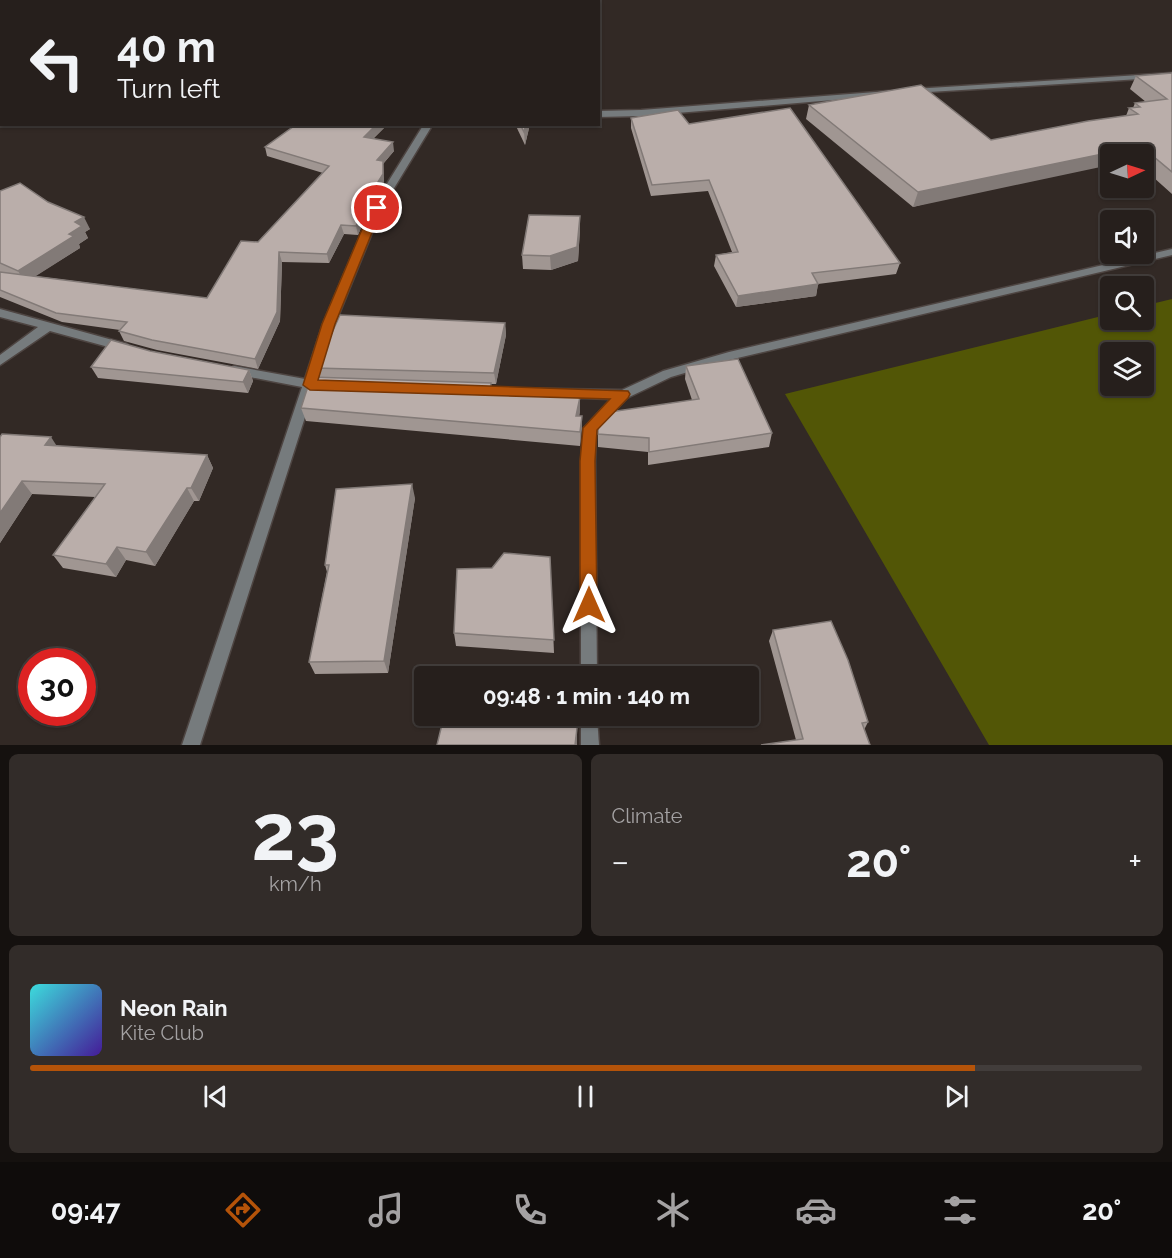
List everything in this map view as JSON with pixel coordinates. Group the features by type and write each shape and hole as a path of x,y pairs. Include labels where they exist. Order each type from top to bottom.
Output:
{"street":[{"path":"906,91 1172,75"},
{"path":"600,114 641,113 894,92"},
{"path":"191,745 329,324 377,208 428,126"},
{"path":"589,666 588,461 590,428 623,394 667,375 729,356 1172,252"},
{"path":"0,313 134,350"},
{"path":"0,361 48,327"},
{"path":"222,368 310,385 333,386"},
{"path":"484,390 623,394"},
{"path":"589,726 590,745"}],"shaded area":[{"path":"1172,299 1172,745 989,745 785,394 1100,316 1100,330 1154,330 1154,303"}],"building":[{"path":"1172,73 1172,172 1154,157 1154,144 1100,144 1100,154 918,192 809,105 921,85 991,140 1088,121 1138,114 1129,108 1140,107 1135,103 1167,99 1136,76"},
{"path":"790,108 900,263 812,273 818,284 738,296 716,255 738,252 709,180 652,185 631,118 678,110 689,124"},
{"path":"294,126 375,126 364,137 393,142 377,160 383,161 383,174 368,198 356,226 341,225 327,254 279,252 277,312 255,359 152,340 119,331 127,322 56,313 0,290 0,272 207,298 241,241 258,242 329,166 265,147"},
{"path":"20,183 48,202 84,217 75,222 82,226 69,234 74,236 18,271 0,263 0,191"},
{"path":"529,215 580,216 577,247 550,256 522,255"},
{"path":"340,315 505,323 494,373 316,368"},
{"path":"111,340 150,351 249,370 243,382 91,367"},
{"path":"738,359 772,433 649,452 649,438 598,434 598,417 603,413 699,399 686,366"},
{"path":"311,377 491,383 490,389 580,397 576,416 582,416 580,432 301,408"},
{"path":"2,434 51,437 45,445 207,455 191,488 187,488 146,552 117,547 106,564 53,555 105,484 22,481 0,513 0,437"},
{"path":"412,484 384,661 309,662 329,565 325,565 336,489"},
{"path":"504,553 550,557 554,640 454,633 457,569 492,568"},
{"path":"831,621 848,660 868,722 862,723 870,745 761,745 803,739 773,630"},
{"path":"442,726 577,726 577,728 575,745 437,745"}],"route":[{"path":"377,208 329,324 310,385 623,394 590,428 588,461 589,605"}]}
